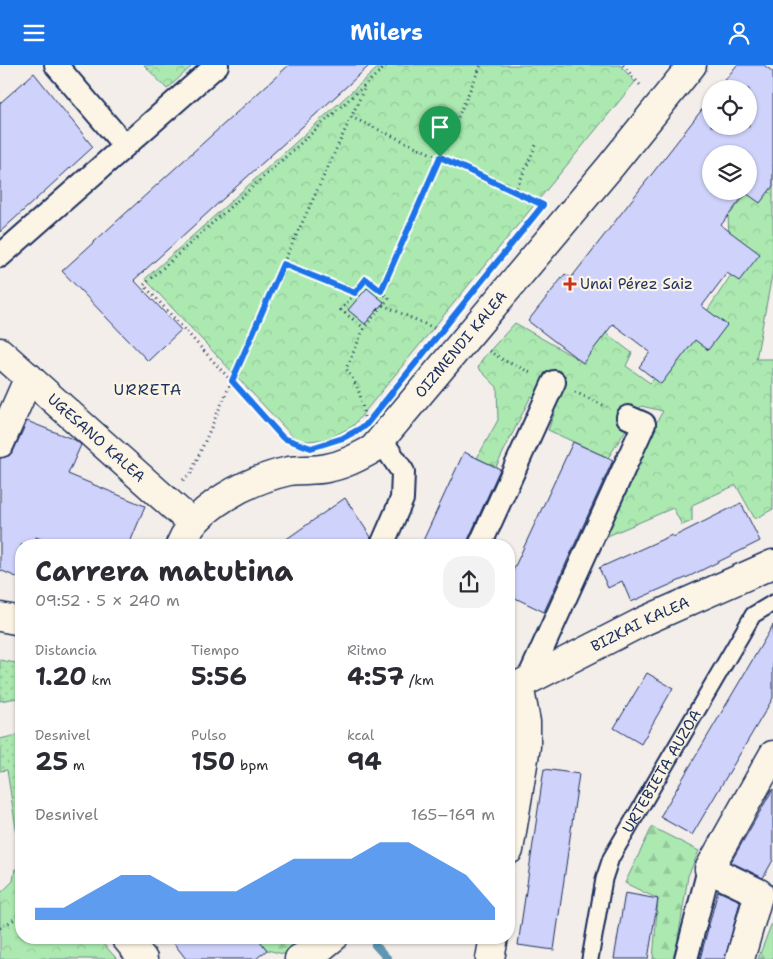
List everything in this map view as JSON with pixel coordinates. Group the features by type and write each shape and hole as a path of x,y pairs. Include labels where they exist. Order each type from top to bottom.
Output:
{"street":[{"path":"56,65 124,146"},
{"path":"0,256 217,65"},
{"name":"OIZMENDI KALEA","path":"187,534 220,500 249,485 289,471 326,468 351,462 374,449 610,167 692,65"},
{"name":"UGESANO KALEA","path":"0,352 165,499 187,534"},
{"path":"0,443 29,377"},
{"path":"483,539 554,383"},
{"path":"515,813 526,746 526,722 519,684 644,424 628,417"},
{"path":"381,441 403,472 402,499 385,539"},
{"name":"BIZKAI KALEA","path":"519,684 644,621 773,565"},
{"path":"0,617 15,620"},
{"path":"686,959 709,869 773,755"},
{"path":"709,869 759,893 740,959"},
{"path":"131,944 143,959"},
{"path":"298,959 318,950 325,944"},
{"path":"490,959 493,944"}],"lane":[{"name":"URTEBIETA AUZOA","path":"590,959 604,879 611,859 753,615 773,603"}],"path":[{"path":"302,445 283,438 144,285 387,65"},
{"path":"381,291 481,65"},
{"path":"623,65 641,84 634,92"},
{"path":"165,499 191,473 283,264 366,84"},
{"path":"351,117 543,205"},
{"path":"515,192 537,143"},
{"path":"537,213 549,197"},
{"path":"283,264 355,293"},
{"path":"364,328 341,310 366,279 389,298 364,328 346,369 361,395 365,426 381,441"},
{"path":"383,305 441,331"},
{"path":"504,361 628,417"},
{"path":"0,928 15,919"}],"green space":[{"path":"144,65 193,65 167,89"},
{"path":"381,65 620,65 635,82 353,426 328,439 298,442 145,279"},
{"path":"773,164 773,270 756,359 773,359 773,509 755,519 736,485 692,505 692,521 682,525 673,508 598,540 649,435 663,411 641,406 608,458 548,430 555,412 531,396 496,467 477,458 498,420 497,387 478,368 483,358 515,323 583,362 606,333 632,353 626,366 650,383 683,347 731,275 728,216 742,200 757,200 757,182"},
{"path":"0,660 15,663 15,698 0,701"},
{"path":"15,735 15,822 7,770 0,771 0,739"},
{"path":"652,827 699,851 688,876 675,959 653,959 658,899 625,883"},
{"path":"15,869 15,944 103,944 117,959 0,959 0,894 13,881"},
{"path":"773,920 773,959 758,959"},
{"path":"262,944 320,944 300,958 267,950"}],"building":[{"path":"289,65 370,65 134,280 181,330 148,361 62,271"},
{"path":"737,65 764,65 773,72 773,186 760,203 756,200 757,145 702,145 702,200 741,200 721,225 760,254 739,281 727,273 702,306 727,325 708,350 695,340 661,384 639,367 650,352 613,324 583,363 528,321 565,274 571,278 702,110 702,135 757,135 757,80 725,80"},
{"path":"34,73 93,147 0,232 0,103"},
{"path":"367,288 384,302 365,324 348,310"},
{"path":"27,421 75,440 81,445 68,474 145,506 131,539 41,539 36,537 35,539 15,539 15,576 0,570 0,458 9,456 14,450"},
{"path":"573,442 613,460 544,612 515,598 515,566"},
{"path":"464,452 500,469 468,539 424,539"},
{"path":"345,498 371,537 370,539 287,539"},
{"path":"741,503 760,541 690,576 631,602 622,581 608,588 599,568 672,535 673,537"},
{"path":"773,625 773,698 692,835 660,817"},
{"path":"647,673 673,688 641,744 614,728"},
{"path":"544,769 579,774 554,950 518,945"},
{"path":"773,789 773,860 763,878 731,862"},
{"path":"718,891 740,901 725,959 700,959"},
{"path":"625,893 658,899 648,959 614,959"},
{"path":"174,944 262,944 267,950 256,959 186,959"}],"waterway":[{"path":"375,945 388,959"}],"place":[{"name":"Unai Pérez Saiz","path":"570,284"}],"district":[{"name":"URRETA","path":"148,389"}],"route":[{"path":"440,157 543,205 365,426 343,438 311,448 283,438 232,381 283,264 355,293 366,279 381,291 440,157"}]}
